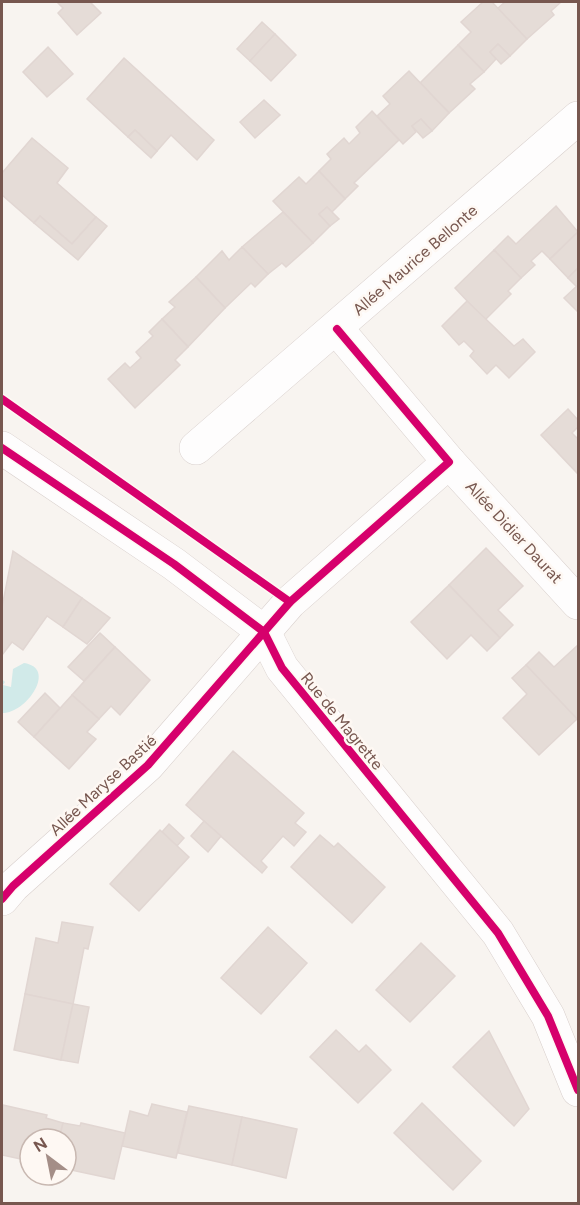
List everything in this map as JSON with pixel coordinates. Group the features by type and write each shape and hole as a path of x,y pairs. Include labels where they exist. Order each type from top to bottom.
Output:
{"street":[{"name":"Allée Maurice Bellonte","path":"196,448 337,329 579,117"},
{"name":"Allée Didier Daurat","path":"337,329 449,462 579,603"},
{"name":"Rue de Magrette","path":"2,448 174,564 264,632 282,668 498,933 548,1016 579,1090"},
{"name":"Allée Maryse Bastié","path":"2,899 13,886 148,765 290,602 449,462"}],"water":[{"path":"24,663 34,667 38,673 35,690 20,706 2,713 2,679 5,682 3,685 11,687 13,669"}],"building":[{"path":"57,2 90,2 101,13 77,35 58,13 63,8"},
{"path":"483,2 492,2 527,39 510,56 498,44 490,52 496,59 484,72 458,45 471,32 461,22"},
{"path":"505,2 561,2 551,11 554,15 527,39 498,8"},
{"path":"262,22 275,34 250,61 237,49"},
{"path":"275,34 296,55 271,81 250,61"},
{"path":"498,44 510,56 501,64 490,52"},
{"path":"458,45 484,72 470,84 475,89 449,113 420,83"},
{"path":"48,47 73,74 47,97 23,72"},
{"path":"124,58 214,140 197,160 171,135 157,151 135,130 128,137 87,99"},
{"path":"409,71 449,113 432,131 421,119 412,126 416,132 403,144 377,116 390,104 383,96"},
{"path":"264,100 280,115 255,138 240,122"},
{"path":"372,111 399,140 354,183 358,186 345,199 319,171 331,159 327,154 344,138 349,144 360,133 356,127"},
{"path":"421,119 432,131 423,138 412,126"},
{"path":"135,130 157,151 151,158 128,137"},
{"path":"32,138 68,168 57,183 96,217 72,244 40,216 34,223 2,195 2,173"},
{"path":"319,171 345,199 332,212 327,207 319,214 330,226 313,243 273,201 299,177 306,184"},
{"path":"556,206 578,232 550,259 542,251 531,261 535,265 521,278 494,250 508,236 516,244"},
{"path":"327,207 339,219 330,226 319,214"},
{"path":"283,212 313,243 286,267 282,263 268,274 242,247"},
{"path":"40,216 72,244 96,217 107,226 78,260 34,223"},
{"path":"578,232 578,268 568,278 550,259"},
{"path":"242,247 268,274 255,287 251,283 225,308 196,277 222,251 229,260"},
{"path":"494,250 521,278 508,291 511,294 485,320 455,288"},
{"path":"578,268 578,285 577,287 568,278"},
{"path":"196,277 225,308 188,347 162,319 175,307 169,302"},
{"path":"578,285 578,310 577,311 564,298"},
{"path":"467,301 514,346 523,339 535,352 509,378 496,365 487,374 470,356 474,351 464,341 459,345 442,326"},
{"path":"162,319 188,347 175,360 180,365 135,408 108,379 125,363 130,368 141,358 136,352 153,336 149,332"},
{"path":"568,409 578,420 578,427 572,433 578,439 578,474 541,435"},
{"path":"486,548 523,586 498,610 513,625 500,638 449,585"},
{"path":"13,551 82,598 63,627 47,616 23,650 12,642 2,655 2,607"},
{"path":"449,585 500,638 487,651 471,635 447,659 411,622"},
{"path":"82,598 110,618 87,644 63,627"},
{"path":"100,633 115,647 84,681 68,667"},
{"path":"578,645 577,719 526,665 539,652 554,667"},
{"path":"115,647 150,680 120,715 111,706 99,719 72,695"},
{"path":"526,665 577,719 539,755 503,718 527,694 512,678"},
{"path":"45,693 60,708 34,737 18,722"},
{"path":"72,695 99,719 87,732 96,739 69,769 34,737"},
{"path":"233,751 304,813 295,823 306,832 294,846 283,836 261,861 267,867 262,873 186,805"},
{"path":"204,821 221,836 208,852 191,836"},
{"path":"169,824 184,838 177,846 162,832"},
{"path":"160,830 189,857 139,911 110,884"},
{"path":"320,835 334,847 338,843 385,887 352,923 291,867"},
{"path":"62,922 93,927 88,949 84,948 73,1004 25,994 36,938 58,943"},
{"path":"268,927 307,963 261,1014 221,978"},
{"path":"421,943 455,976 410,1022 376,990"},
{"path":"25,994 73,1004 61,1060 14,1050"},
{"path":"73,1004 89,1007 78,1063 61,1060"},
{"path":"336,1030 359,1052 366,1045 391,1070 358,1103 310,1057"},
{"path":"489,1031 529,1109 514,1126 453,1067"},
{"path":"422,1103 481,1161 453,1190 394,1133"},
{"path":"152,1104 187,1112 176,1158 122,1146 130,1111 148,1116"},
{"path":"3,1105 47,1115 46,1118 63,1123 62,1127 18,1127 18,1158 2,1155"},
{"path":"189,1106 242,1117 232,1165 178,1153"},
{"path":"242,1117 297,1129 286,1178 232,1165"},
{"path":"63,1123 80,1126 81,1123 125,1133 114,1179 78,1172 78,1127 62,1127"}],"cycle path":[{"path":"2,899 13,886 148,765 290,602 449,462 337,329"},
{"path":"2,399 290,602"},
{"path":"2,448 174,564 264,632 282,668 498,933 548,1016 578,1090"}]}
